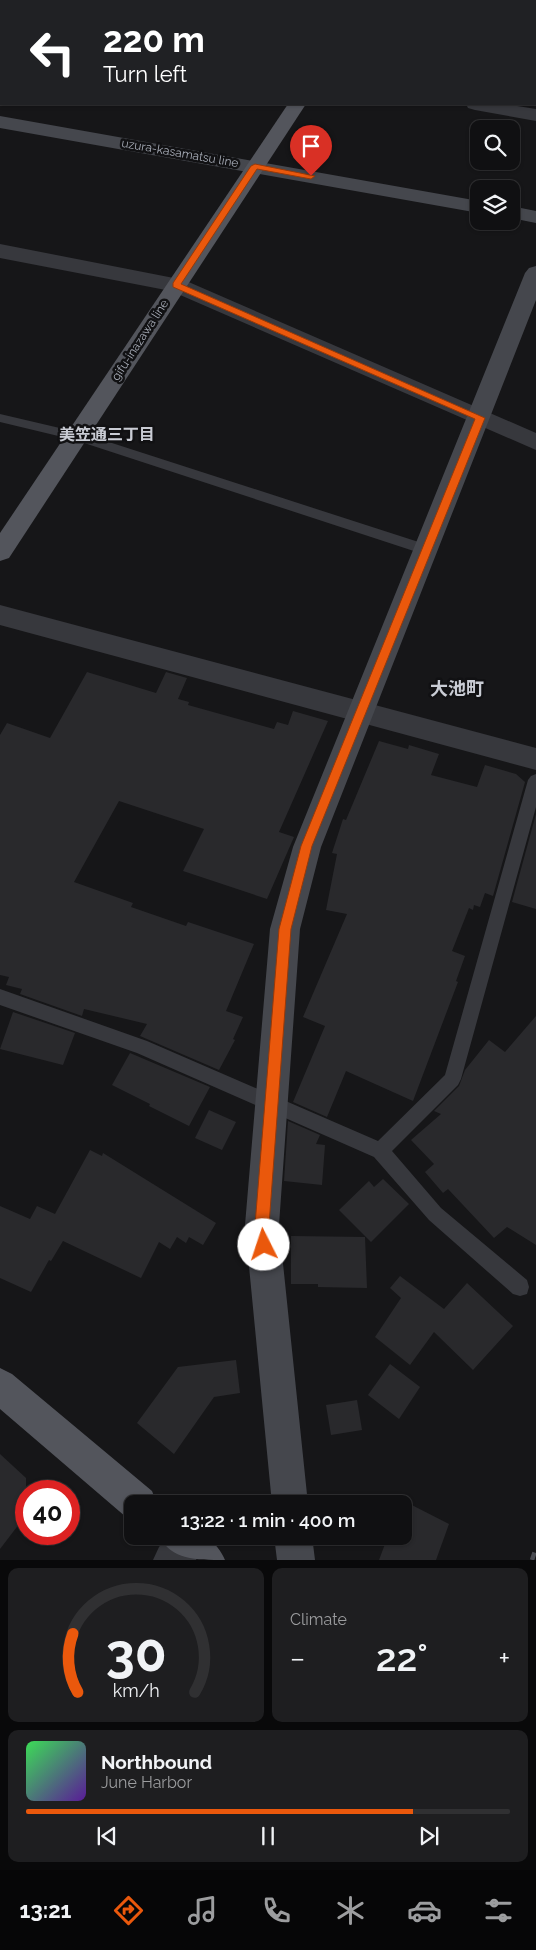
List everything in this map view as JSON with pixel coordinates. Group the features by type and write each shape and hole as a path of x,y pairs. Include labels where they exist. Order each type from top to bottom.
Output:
{"main road":[{"name":"gifu-inazawa line","path":"0,552 296,105"},
{"path":"0,1386 128,1495"}],"street":[{"path":"481,105 536,115"},
{"name":"uzura-kasamatsu line","path":"0,122 470,205"},
{"path":"520,214 536,217"},
{"path":"0,251 176,285 536,442"},
{"path":"289,1495 262,1225 285,929 307,846 480,418 536,273"},
{"path":"0,615 536,759"},
{"path":"294,1545 296,1560"}],"lane":[{"path":"0,418 77,436 426,550"},
{"path":"380,1151 452,1079 536,780"},
{"path":"0,997 141,1047 380,1151 435,1214 520,1287"}],"building":[{"path":"87,672 156,693 166,672 187,678 178,699 189,702 188,705 274,729 277,722 288,725 293,711 328,721 279,832 294,837 267,899 183,871 204,829 119,801 74,882 133,903 131,907 186,926 188,922 254,944 226,1011 243,1017 233,1039 235,1040 219,1070 140,1036 147,1024 84,1009 82,1016 20,994 22,989 6,985 9,977 0,975 0,735 7,723 50,738"},
{"path":"379,741 408,749 409,745 439,754 431,775 477,787 485,765 516,774 525,782 493,896 485,893 480,907 474,905 473,910 469,908 452,951 465,956 456,981 458,982 413,1101 346,1071 327,1117 293,1102 325,1026 303,1017 347,914 326,910 337,854 332,853 343,819 346,820"},
{"path":"536,814 536,909 512,902"},
{"path":"13,1012 75,1033 63,1065 0,1049"},
{"path":"536,1016 536,1245 507,1227 494,1238 448,1189 443,1193 425,1172 434,1164 411,1140 441,1114 434,1111 459,1086 465,1070 489,1040 505,1052"},
{"path":"130,1053 210,1087 189,1126 112,1085"},
{"path":"209,1110 236,1122 222,1150 195,1138"},
{"path":"288,1121 320,1135 316,1144 325,1145 322,1185 284,1181"},
{"path":"90,1150 102,1156 103,1153 216,1223 203,1245 189,1237 186,1243 177,1237 170,1249 159,1242 141,1278 63,1241 51,1261 49,1260 31,1292 0,1278 0,1206 30,1219 37,1206 55,1214"},
{"path":"383,1179 409,1204 371,1242 339,1210 369,1181 374,1187"},
{"path":"291,1236 365,1237 367,1288 318,1287 318,1284 291,1284"},
{"path":"400,1276 444,1309 467,1283 513,1326 473,1370 434,1332 410,1365 375,1337 401,1298 390,1288"},
{"path":"236,1360 240,1393 214,1397 174,1454 137,1423 178,1367"},
{"path":"390,1364 420,1387 399,1419 368,1395"},
{"path":"357,1400 362,1430 331,1435 326,1405"},
{"path":"0,1454 26,1480 15,1480 15,1529 0,1549"},
{"path":"412,1505 449,1524 436,1560 379,1560 385,1545 412,1545"}],"railway":[{"path":"532,1560 536,1548"}],"district":[{"name":"美笠通三丁目","path":"107,434"},
{"name":"大池町","path":"457,688"}],"route":[{"path":"264,1245 262,1225 285,929 307,846 480,418 176,285 255,166 311,176"}]}
